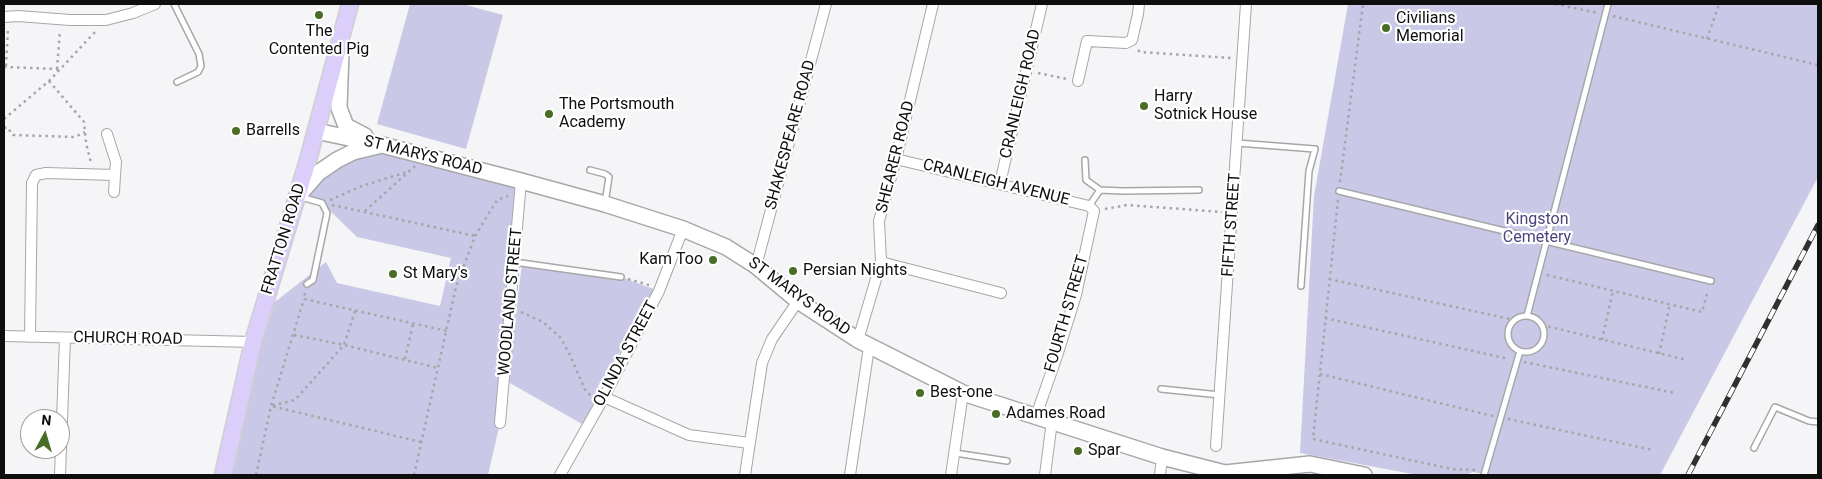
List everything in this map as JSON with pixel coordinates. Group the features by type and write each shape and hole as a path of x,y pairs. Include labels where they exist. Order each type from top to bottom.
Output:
{"main road":[{"name":"FRATTON ROAD","path":"223,475 253,342 298,196 343,36 350,4"}],"street":[{"path":"6,20 18,16 70,20 106,20 133,13 155,4"},
{"name":"SHAKESPEARE ROAD","path":"756,266 826,4"},
{"name":"SHEARER ROAD","path":"850,475 864,344 881,262 879,220 934,4"},
{"name":"CRANLEIGH ROAD","path":"1000,184 1042,4"},
{"path":"1078,81 1087,41 1126,43 1132,40 1139,4"},
{"name":"FIFTH STREET","path":"1216,446 1246,4"},
{"path":"343,36 339,108 346,126 382,145"},
{"name":"ST MARYS ROAD","path":"316,131 424,156 521,186 605,204 683,229 726,246 756,266 798,301 864,344 963,394 1162,457 1225,474 1310,464 1364,475"},
{"path":"107,134 116,162 114,192"},
{"path":"298,196 318,173 337,160 353,152 382,145"},
{"name":"CRANLEIGH AVENUE","path":"896,159 1092,209"},
{"path":"30,337 32,183 36,175 46,173 115,175"},
{"name":"WOODLAND STREET","path":"500,423 521,186"},
{"name":"FOURTH STREET","path":"1036,416 1076,295 1092,209"},
{"name":"OLINDA STREET","path":"560,475 603,399 659,291 683,229"},
{"path":"881,262 1001,293"},
{"path":"745,475 762,363 772,339 798,301"},
{"name":"CHURCH ROAD","path":"4,336 253,342"},
{"path":"60,475 66,338"},
{"path":"951,475 963,394"},
{"path":"603,399 690,435 749,443"},
{"path":"1045,475 1052,421"},
{"path":"1160,475 1162,457"}],"lane":[{"path":"174,4 199,54 201,66 198,72 177,82"},
{"path":"1527,316 1608,4"},
{"path":"1237,143 1315,150 1309,171 1301,286"},
{"path":"1084,160 1086,180 1100,190 1199,190"},
{"path":"590,170 609,177 605,204"},
{"path":"1092,209 1100,190"},
{"path":"1339,190 1711,281"},
{"path":"298,196 322,203 328,213 314,280 307,284"},
{"path":"514,262 621,277"},
{"path":"1522,316 1533,317 1542,325 1544,331 1542,343 1532,351 1520,351 1515,348 1508,337 1510,325 1514,320 1522,316"},
{"path":"1485,473 1520,351"},
{"path":"1161,389 1220,395"},
{"path":"1754,448 1775,406 1809,422 1818,422"},
{"path":"954,453 1007,461"}],"path":[{"path":"1363,4 1339,190 1313,439 1452,469 1485,473"},
{"path":"1555,4 1606,14 1818,65"},
{"path":"1708,39 1720,4"},
{"path":"6,20 5,67 57,70"},
{"path":"4,119 49,81 57,70 106,20"},
{"path":"57,70 60,25"},
{"path":"1132,40 1140,52 1243,58"},
{"path":"1026,71 1078,81"},
{"path":"49,81 84,122 93,175"},
{"path":"4,128 7,128 13,135 75,137 85,132"},
{"path":"365,211 424,156"},
{"path":"322,203 362,186 410,171"},
{"path":"414,475 456,287 474,236 497,200 521,186"},
{"path":"322,203 474,236"},
{"path":"1092,209 1127,206 1233,212"},
{"path":"1538,273 1702,312 1711,281"},
{"path":"621,277 647,284 659,291"},
{"path":"1329,279 1514,320"},
{"path":"256,475 271,406 294,335 307,284"},
{"path":"1602,340 1613,291"},
{"path":"304,299 447,331"},
{"path":"1659,354 1670,304"},
{"path":"510,309 543,322 560,337 586,392 603,399"},
{"path":"271,406 295,400 344,345 355,311"},
{"path":"1325,318 1517,361 1675,393"},
{"path":"404,359 414,324"},
{"path":"1542,325 1686,360"},
{"path":"294,335 438,368"},
{"path":"1320,374 1501,417 1653,450"},
{"path":"271,406 421,442"}],"green space":[{"path":"410,4 462,4 503,15 466,149 377,124"},
{"name":"Kingston Cemetery","path":"1348,4 1818,4 1818,177 1660,475 1488,475 1473,472 1465,475 1418,475 1300,453 1314,196"},
{"path":"382,145 521,181 500,423 488,475 225,475 262,312 326,262 337,283 440,306 451,258 357,237 322,203 298,196 318,173"},
{"path":"522,263 621,277 659,291 598,386 602,401 582,424 508,382"}],"railway":[{"path":"1688,475 1818,225"}],"place":[{"name":"The Contented Pig","path":"319,15"},
{"name":"Civilians Memorial","path":"1386,28"},
{"name":"Harry Sotnick House","path":"1144,106"},
{"name":"The Portsmouth Academy","path":"549,114"},
{"name":"Barrells","path":"236,131"},
{"name":"Kam Too","path":"713,260"},
{"name":"Persian Nights","path":"793,271"},
{"name":"St Mary's","path":"393,274"},
{"name":"Best-one","path":"920,393"},
{"name":"Adames Road","path":"996,414"},
{"name":"Spar","path":"1078,451"}]}
